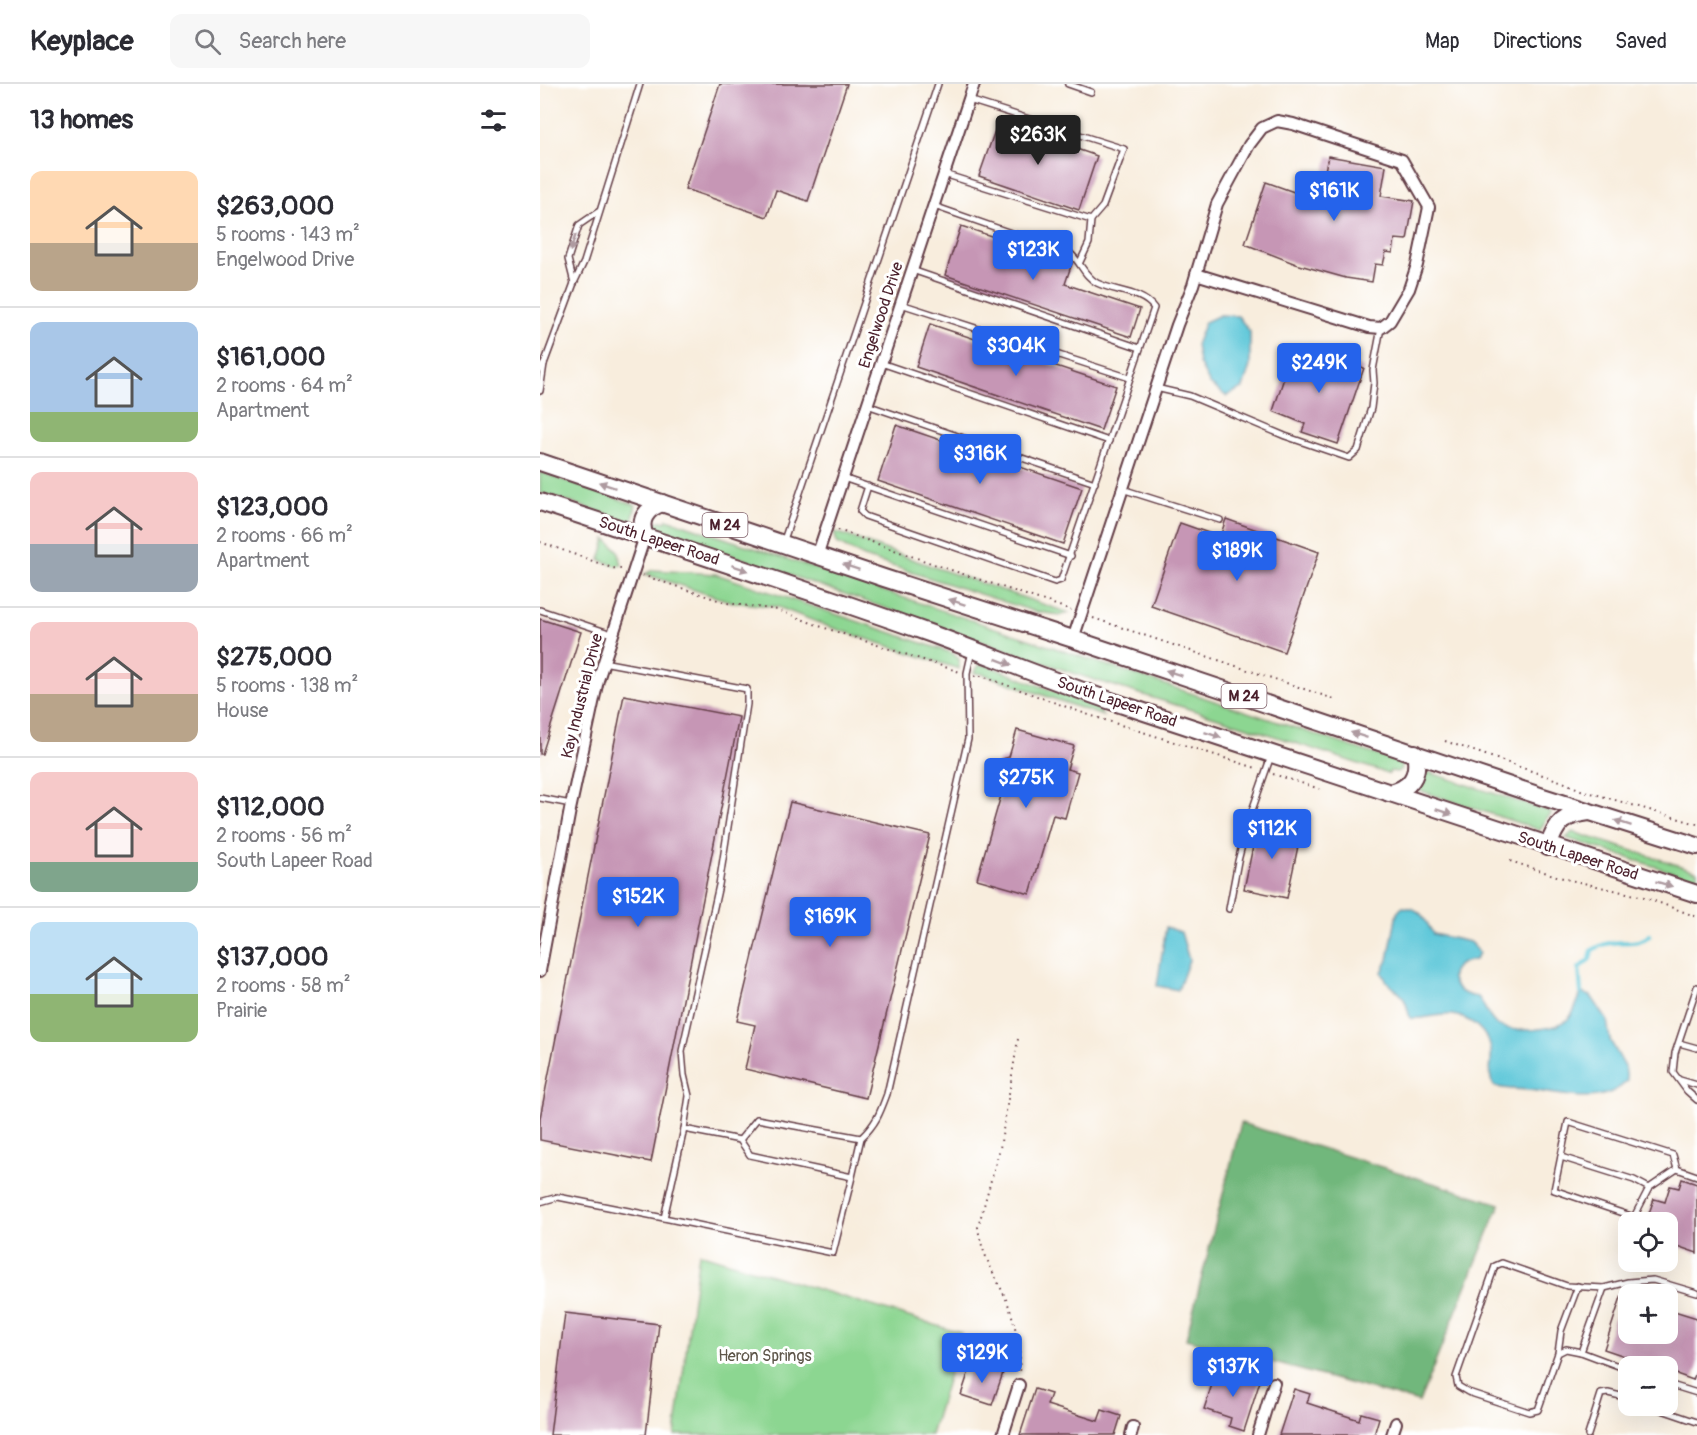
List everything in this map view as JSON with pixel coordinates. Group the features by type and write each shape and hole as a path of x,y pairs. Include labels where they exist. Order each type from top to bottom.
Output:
{"main road":[{"name":"M 24","path":"540,462 817,556 1697,846"},
{"name":"South Lapeer Road","path":"540,502 769,578 1064,685 1548,847 1697,894"},
{"path":"645,536 642,530 644,516 652,507 662,504"},
{"path":"1389,793 1400,791 1410,782 1416,768 1415,753"},
{"path":"1548,847 1554,831 1564,820 1590,812"}],"street":[{"name":"Engelwood Drive","path":"817,556 974,84"},
{"path":"1073,639 1196,274 1216,204 1249,145 1262,128 1276,121 1293,124 1402,160 1429,207 1414,277 1390,321 1381,328 1369,327 1196,274"},
{"name":"Kay Industrial Drive","path":"540,971 571,804 603,662 645,536"},
{"path":"1258,1435 1274,1383"},
{"path":"1003,1435 1019,1385"},
{"path":"1392,1435 1396,1423"}],"lane":[{"path":"540,391 542,367 584,262 640,84"},
{"path":"782,544 938,84"},
{"path":"1068,84 1091,92"},
{"path":"969,100 1124,149 1102,206 1091,220 1089,243 1080,262"},
{"path":"944,174 1091,220"},
{"path":"868,486 860,511 865,516 1055,582 1062,580 1154,308 1148,301 1097,282 1087,275 1080,262 1071,254 934,206"},
{"path":"574,283 568,260 579,225 598,212"},
{"path":"912,270 1140,348"},
{"path":"901,304 1130,378"},
{"path":"1156,388 1190,396 1285,436 1349,458 1358,450 1371,408 1373,370 1381,328"},
{"path":"881,363 1109,441"},
{"path":"867,405 1095,483"},
{"path":"843,478 1071,556"},
{"path":"1122,489 1220,520"},
{"path":"540,610 612,634"},
{"path":"540,1202 558,1197 832,1253 861,1138 873,1127 887,1094 968,739 967,673 972,650"},
{"path":"603,662 747,689 747,704 719,885 682,1051 689,1096 684,1130 664,1218"},
{"path":"1229,909 1243,842 1258,790 1272,754"},
{"path":"540,798 571,804"},
{"path":"1697,987 1694,1003 1679,1042 1673,1072 1697,1100"},
{"path":"1679,1042 1697,1048"},
{"path":"1678,1080 1697,1085"},
{"path":"740,1140 757,1119 861,1138"},
{"path":"1568,1122 1673,1155 1677,1169 1649,1188 1634,1217 1554,1191 1568,1122"},
{"path":"684,1130 740,1140 750,1155 852,1177"},
{"path":"1561,1157 1634,1180 1649,1188"},
{"path":"1677,1169 1697,1176"},
{"path":"1578,1286 1561,1331 1558,1353 1538,1410 1529,1412 1468,1392 1458,1386 1456,1377 1495,1266 1502,1263 1567,1286 1578,1286 1604,1288 1628,1282 1653,1280 1697,1293"},
{"path":"1581,1352 1604,1288"},
{"path":"1558,1353 1566,1349 1581,1352 1618,1366"},
{"path":"1678,1387 1697,1394"},
{"path":"1588,1435 1601,1395 1608,1393 1618,1395"},
{"path":"1678,1416 1697,1422"}],"path":[{"path":"843,531 1071,610"},
{"path":"540,542 612,568 622,569"},
{"path":"644,576 727,603 778,610 822,627 982,676 1086,714 1155,734 1323,790"},
{"path":"1092,618 1337,700"},
{"path":"1445,741 1581,790 1697,824"},
{"path":"1510,861 1566,879 1644,897 1697,917"},
{"path":"1018,1039 1000,1148 978,1227 979,1238 991,1273 1006,1300 1021,1358 1019,1385"}],"green space":[{"path":"540,472 636,505 632,522 540,493"},
{"path":"667,519 1401,763 1401,769 1397,772 1390,771 1389,774 1082,676 653,528 655,522 666,522"},
{"path":"834,532 1069,613 1060,615 1036,612 864,557 837,543"},
{"path":"606,539 618,550 622,565 616,566 600,560"},
{"path":"653,570 716,574 952,653 959,659 959,669 827,626 778,607 732,602 645,574"},
{"path":"979,665 986,665 1098,708 1103,716 983,674 974,673"},
{"path":"1425,771 1551,812 1551,814 1540,830 1418,790"},
{"path":"1573,832 1697,871 1697,880 1566,838"},
{"path":"1241,1123 1500,1204 1419,1402 1186,1339"},
{"name":"Heron Springs","path":"699,1253 961,1333 931,1435 675,1435"}],"water":[{"path":"1220,315 1238,316 1250,332 1250,366 1243,388 1226,396 1210,384 1199,363 1196,345 1205,322"},
{"path":"1402,907 1418,912 1425,919 1433,934 1470,942 1479,953 1475,960 1456,967 1452,973 1452,979 1460,991 1478,997 1496,1024 1522,1030 1554,1026 1569,1018 1581,993 1591,996 1607,1020 1610,1040 1625,1067 1627,1081 1607,1094 1584,1097 1494,1086 1490,1077 1491,1050 1486,1037 1477,1026 1459,1016 1452,1015 1410,1018 1404,999 1384,978 1382,972 1388,960 1397,913"},
{"path":"1166,927 1181,932 1189,960 1178,990 1157,986"}],"building":[{"path":"720,84 847,84 808,201 776,190 767,217 685,189"},
{"path":"998,122 1097,156 1079,210 979,176"},
{"path":"1328,156 1386,166 1381,196 1414,201 1407,240 1395,239 1393,253 1386,252 1383,265 1375,264 1372,282 1346,278 1296,264 1245,244 1266,182 1319,201"},
{"path":"961,226 1072,263 1065,284 1140,309 1131,337 945,275"},
{"path":"930,324 1116,386 1101,430 916,367"},
{"path":"1314,351 1364,368 1338,444 1302,432 1305,424 1273,411 1292,354 1310,361"},
{"path":"896,425 1082,488 1063,544 878,481"},
{"path":"1226,519 1319,552 1284,652 1151,606 1180,523 1220,537"},
{"path":"540,619 581,632 542,754 540,754"},
{"path":"624,695 739,717 651,1162 540,1140 540,1118"},
{"path":"1017,730 1074,746 1067,769 1078,772 1065,818 1053,815 1030,894 977,879 1002,792 991,789 999,760 1009,757"},
{"path":"790,802 930,835 866,1098 745,1069 755,1025 737,1021"},
{"path":"1258,823 1301,832 1287,898 1244,889"},
{"path":"1682,1179 1697,1184 1697,1253 1678,1246 1678,1212 1649,1212 1654,1199 1665,1202 1670,1186 1679,1188"},
{"path":"1618,1306 1618,1344 1678,1344 1678,1312 1697,1318 1697,1369 1693,1380 1678,1375 1678,1356 1625,1356 1604,1349"},
{"path":"565,1313 659,1324 646,1435 550,1435"},
{"path":"972,1362 1003,1373 992,1405 961,1395"},
{"path":"1216,1372 1244,1381 1246,1373 1261,1378 1244,1431 1229,1426 1231,1418 1204,1409"},
{"path":"1035,1389 1051,1394 1047,1405 1098,1421 1102,1410 1121,1416 1115,1435 1020,1435"},
{"path":"1294,1389 1310,1394 1307,1403 1359,1420 1361,1413 1379,1418 1374,1435 1279,1435"}],"waterway":[{"path":"1581,993 1579,968 1590,959 1592,950 1602,945 1640,940 1650,935"}]}
